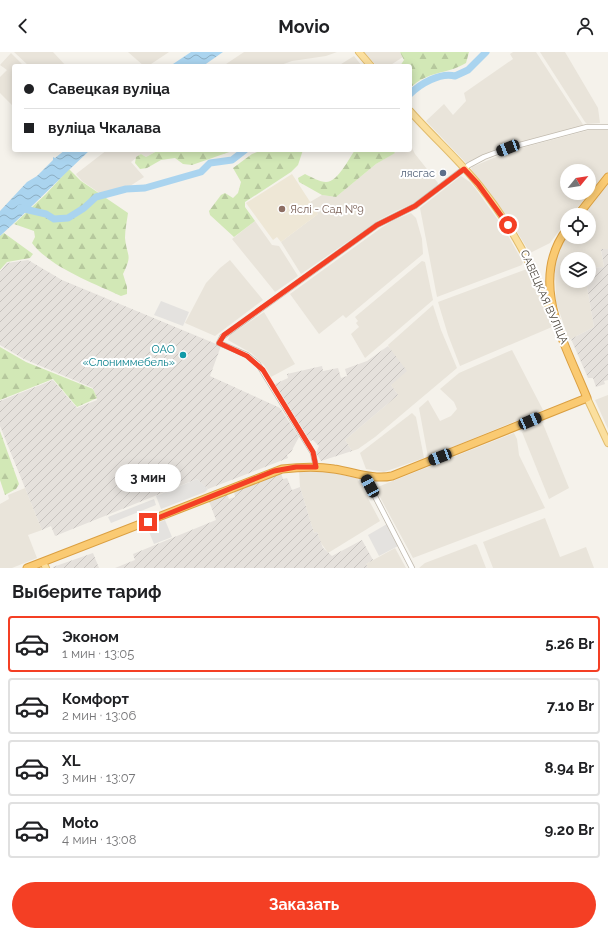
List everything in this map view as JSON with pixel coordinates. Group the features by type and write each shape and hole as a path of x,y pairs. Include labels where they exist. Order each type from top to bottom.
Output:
{"highway":[{"path":"584,208 608,177"},
{"path":"553,316 549,277 555,248 560,240"},
{"name":"САВЕЦКАЯ ВУЛІЦА","path":"553,316 588,398"},
{"path":"27,568 44,565 274,471 296,467 316,467 377,478 392,476 588,398"}],"main road":[{"path":"359,52 369,64"},
{"name":"САВЕЦКАЯ ВУЛІЦА","path":"412,113 486,194 522,247 553,316"},
{"path":"539,282 549,277"},
{"name":"САВЕЦКАЯ ВУЛІЦА","path":"588,398 608,443"}],"street":[{"path":"316,467 313,452 263,370 247,356 219,343 224,335 377,225 415,206 464,169 484,156 508,148 587,128 608,127"},
{"path":"364,475 412,568"}],"shaded area":[{"path":"14,52 53,52 64,64 27,64"},
{"path":"128,52 169,52 151,64 142,64"},
{"path":"244,52 337,52 326,56 292,61 284,64 226,64"},
{"path":"364,52 400,52 403,57 392,64 375,64"},
{"path":"513,52 536,52 584,126 500,147 466,163 426,121 444,104 453,115 466,101 464,93 513,59 510,54"},
{"path":"540,52 565,52 598,108 600,123 587,124 585,122"},
{"path":"11,53 22,64 12,64 12,105 0,93 0,77 7,70 0,65"},
{"path":"354,56 360,64 341,64"},
{"path":"593,129 608,129 608,172 596,186 596,164 560,164 560,200 584,200 577,208 560,208 560,229 550,243 530,253 511,222 471,169 472,167 510,151"},
{"path":"412,148 438,183 437,186 414,203 379,220 301,274 281,242 318,214 310,202 322,195 336,197 376,164 396,152 412,152"},
{"path":"104,152 155,152 146,157 141,154 131,162 144,177 130,186 101,194 82,181 76,174"},
{"name":"Яслі - Сад №9","path":"292,174 318,214 281,242 277,237 273,240 246,203"},
{"path":"461,176 470,182 478,192 503,227 523,262 522,265 437,297 420,208"},
{"path":"608,183 608,249 601,250 604,267 596,268 596,252 560,252 560,288 587,288 594,327 569,340 556,302 555,265 557,253 562,244 596,244 596,208 587,208 594,200 596,200 596,197"},
{"path":"411,213 416,218 422,239 423,254 346,318 343,315 319,334 290,294 381,228 394,220"},
{"path":"255,221 272,245 279,246 298,276 275,292 232,239"},
{"path":"601,249 608,249 608,380 604,381 605,384 596,387 593,378 588,378 571,339 594,327 587,288 596,288 596,268 604,267"},
{"path":"28,260 62,280 221,346 210,376 280,408 299,437 291,452 287,455 288,458 208,489 197,479 55,536 51,526 42,530 0,426 0,401 53,380 77,408 97,400 93,388 24,359 0,345 0,272 7,263"},
{"path":"230,260 263,300 215,336 185,323 206,283"},
{"path":"422,261 425,262 433,300 365,358 351,334 359,327 356,323 358,321 355,317"},
{"path":"527,269 552,327 460,366 448,335 438,302"},
{"path":"161,301 189,312 183,326 154,315"},
{"path":"433,305 441,330 457,368 375,437 358,449 352,451 345,440 398,395 391,385 391,351 388,345"},
{"path":"264,312 295,364 271,377 264,365 251,353 228,340 230,335"},
{"path":"388,346 407,371 391,385 398,395 345,440 352,451 321,461 316,453 319,446 313,440 310,441 275,384 288,378 287,374 322,366 323,371 338,368 341,378 347,376 345,369 367,361"},
{"path":"512,350 543,410 428,457 419,408 428,400 440,421 451,416 457,409 454,402 440,389 459,373"},
{"path":"608,395 608,429 595,400"},
{"path":"412,413 416,417 424,458 384,472 366,469 360,453"},
{"path":"543,424 569,488 549,499 522,432"},
{"path":"514,433 517,439 519,455 545,508 413,558 375,488"},
{"path":"299,470 330,472 357,478 380,521 328,553 321,543 317,532 314,533 300,487"},
{"path":"281,473 283,479 287,478 292,490 300,487 314,533 317,532 323,548 332,556 362,540 373,560 366,564 368,568 115,568 135,560 133,554 216,520 209,501 227,494 229,499 235,497 234,491"},
{"path":"197,479 208,489 205,492 161,509 156,496"},
{"path":"25,488 42,530 28,535 37,558 12,568 0,568 0,504 9,499 8,495"},
{"path":"154,499 156,505 111,523 108,517"},
{"path":"545,518 560,557 586,547 594,568 493,568 483,542"},
{"path":"165,520 172,537 154,544 147,527"},
{"path":"387,524 398,546 379,556 368,535"},
{"path":"475,544 477,545 486,568 419,568 425,563"},
{"path":"395,548 406,568 368,568 366,564"},
{"path":"93,553 99,568 53,568 53,567"}],"green space":[{"path":"400,52 469,52 466,63 459,67 424,78 412,86 412,64 401,64 404,60"},
{"path":"155,152 229,152 192,165 183,164 175,158 161,160 147,168 140,169 135,163 136,157 141,154 146,157"},
{"path":"257,152 302,152 298,165 291,172 245,202 245,207 255,221 234,237 210,215 209,211 221,195 225,193 233,198 238,193 241,182 233,168"},
{"path":"354,152 395,153 376,164 336,197 322,195 299,182 298,178 305,174 326,182 335,178 343,169"},
{"path":"69,169 81,181 128,213 125,238 129,259 123,274 127,287 127,294 121,296 85,280 61,267 40,252 32,243 35,237 34,231 14,224 46,194"},
{"path":"4,233 33,254 30,258 7,262 0,270 0,236"},
{"path":"0,347 26,362 93,389 97,398 77,407 53,379 0,400"},
{"path":"0,431 19,484 16,489 5,495 0,480"}],"water":[{"path":"191,52 223,52 206,64 173,64"},
{"path":"62,152 88,152 0,236 0,211 27,182 37,176 53,160 53,157 55,158"}],"waterway":[{"path":"412,92 419,86 437,77 449,75 455,76 468,70 486,52"},
{"path":"20,208 46,214 54,219 68,218 84,208 96,197 126,189 145,188 201,172 210,163 232,160 242,152"}],"place":[{"name":"лясгас","path":"443,173"},
{"name":"Яслі - Сад №9","path":"282,209"},
{"name":"ОАО «Слониммебель»","path":"183,355"}],"route":[{"path":"148,522 203,498 282,468 316,467 313,452 258,364 232,347 219,343 224,335 377,225 415,206 464,169 486,194 508,225"}]}
